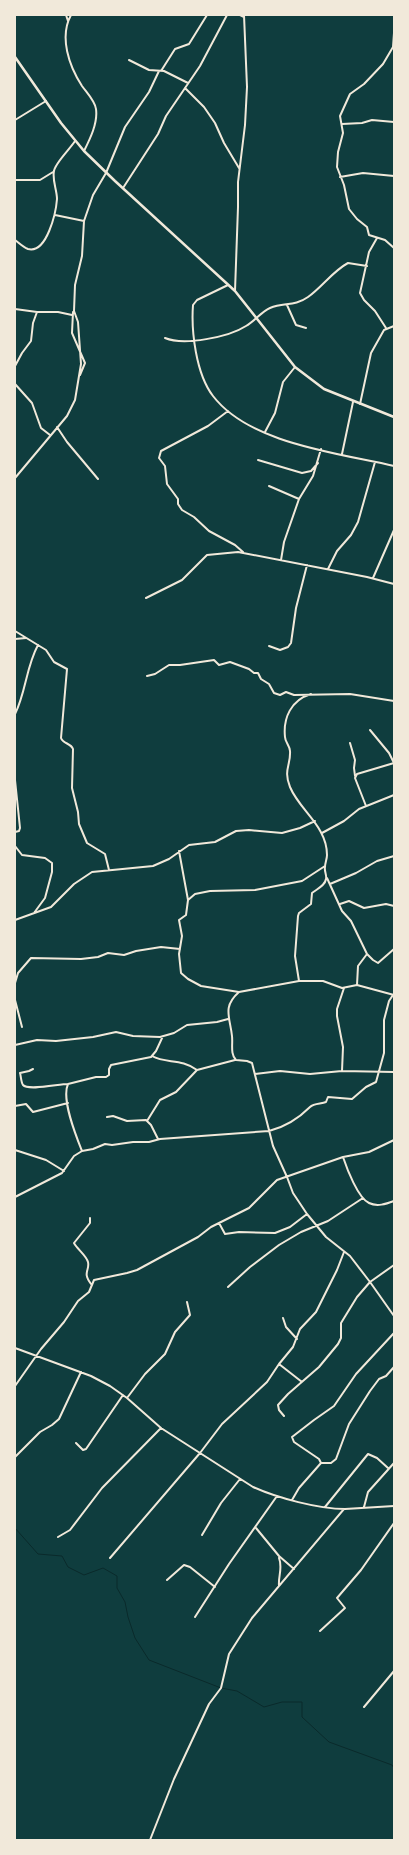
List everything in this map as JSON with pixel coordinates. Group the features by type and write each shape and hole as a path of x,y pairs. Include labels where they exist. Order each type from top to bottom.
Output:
{"street":[{"path":"66,15 68,21"},
{"path":"71,15 68,21 66,43 71,64 96,110 93,131 84,151"},
{"path":"81,350 72,334 72,314 74,308 75,279 81,261 84,221 93,195 106,173 125,127 160,71 175,49 185,46 191,42 207,15"},
{"path":"123,188 185,87 200,66 227,15"},
{"path":"235,291 239,169 245,125 247,87 244,16 240,15"},
{"path":"394,33 393,47 383,64 364,84 350,94 341,111 343,133 337,161 340,177 352,214 367,227 369,236 385,240 394,248"},
{"path":"15,58 75,141 84,151 235,291 295,367 324,389 353,402 394,417"},
{"path":"129,60 149,70 160,71 188,83"},
{"path":"185,87 204,107 217,126 222,140 239,169"},
{"path":"15,120 29,113 46,101"},
{"path":"342,124 362,123 374,120 394,122"},
{"path":"15,171 15,180 40,180 53,172 75,141"},
{"path":"15,240 28,249 36,247 42,242 49,232 55,215 57,198 53,172"},
{"path":"340,177 363,173 394,176"},
{"path":"55,215 84,221"},
{"path":"377,238 371,248 360,293 364,300 376,311 386,328"},
{"path":"165,338 177,342 194,341 239,330 272,308 296,304 307,298 348,263 367,266"},
{"path":"228,284 197,300 193,305 194,341 207,387 212,396 228,411 265,432 299,445 394,466"},
{"path":"287,305 296,325 306,328"},
{"path":"15,478 72,408 80,376 81,350 78,322 74,308"},
{"path":"15,309 37,312 54,311 72,314"},
{"path":"15,366 22,353 31,342 33,323 37,312"},
{"path":"360,404 371,353 379,337 386,328 394,326"},
{"path":"265,432 275,413 283,382 295,367"},
{"path":"15,384 32,403 41,428 50,435"},
{"path":"342,454 353,402"},
{"path":"228,411 208,426 161,451 158,458 165,466 167,484 178,499 178,504 182,510 194,517 204,528 235,545 243,552"},
{"path":"57,427 66,442 98,479"},
{"path":"281,560 284,542 299,499 313,476 321,449"},
{"path":"258,460 302,473 311,471 318,462"},
{"path":"328,569 337,551 358,522 375,462"},
{"path":"268,486 299,499"},
{"path":"374,578 394,530"},
{"path":"146,598 186,577 207,555 243,552 374,578 394,584"},
{"path":"269,646 280,650 288,647 291,643 296,608 307,565"},
{"path":"15,630 49,652 56,663 67,669 61,738 73,749 72,794 78,812 79,824 86,841 104,853 109,870"},
{"path":"15,639 26,638"},
{"path":"15,714 21,701 28,667 38,645"},
{"path":"147,676 155,674 169,665 178,665 211,659 216,661 219,665 230,662 249,669 254,673 258,673 261,679 268,682 275,694 280,695 286,692 294,695 350,694 394,700"},
{"path":"311,694 299,699 286,717 284,726 285,737 290,750 286,772 287,779 295,795 315,821 322,833 327,855 324,866 327,878 345,916 351,921 367,954 378,963 394,949"},
{"path":"355,776 361,771 394,763 389,753 370,730"},
{"path":"350,743 355,760 355,776 366,806"},
{"path":"15,780 20,828 19,831 15,832"},
{"path":"322,833 366,806 394,796"},
{"path":"15,920 51,907 88,874 109,870 135,869 153,866 169,859 189,845 215,842 236,831 249,830 282,833 315,821"},
{"path":"15,846 22,855 45,858 52,863 52,872 45,898 34,913"},
{"path":"15,1197 64,1171 74,1156 82,1151 93,1149 105,1144 112,1145 133,1142 149,1142 158,1139 269,1132 286,1125 307,1111 311,1106 326,1102 328,1097 354,1098 376,1082 384,1053 384,1020 389,1001 393,995 357,986 344,988 323,981 299,981 239,992 201,986 185,978 181,973 180,949 182,936 179,920 186,915 188,900 179,851"},
{"path":"330,884 356,874 377,861 394,856"},
{"path":"188,900 195,894 210,890 255,890 285,883 298,882 324,866"},
{"path":"299,981 295,956 298,916 299,913 311,904 311,895 322,887 327,878"},
{"path":"339,904 348,901 364,908 386,904 394,906"},
{"path":"15,983 18,973 31,958 98,958 111,952 124,955 136,951 161,947 180,949"},
{"path":"357,986 358,966 367,954"},
{"path":"342,1071 343,1047 337,1020 337,1009 344,988"},
{"path":"235,1060 232,1052 232,1037 228,1019 230,1004 239,992"},
{"path":"15,1000 22,1028"},
{"path":"15,1045 37,1040 56,1041 93,1037 113,1032 140,1037 163,1036 174,1033 188,1025 217,1022 228,1019"},
{"path":"152,1056 163,1036"},
{"path":"33,1069 20,1073 22,1083 27,1088 68,1084 96,1077 106,1077 109,1075 108,1069 111,1065 152,1056 160,1059 180,1062 197,1070"},
{"path":"147,1121 160,1100 176,1092 197,1070 235,1060 250,1062 255,1074 269,1132 278,1161 287,1177 293,1193 307,1214 326,1237 350,1256 394,1316"},
{"path":"255,1074 284,1071 316,1074 342,1071 394,1072"},
{"path":"68,1084 66,1087 68,1103 74,1128 82,1151"},
{"path":"15,1106 26,1104 32,1112 68,1103"},
{"path":"106,1117 113,1116 127,1121 147,1121 158,1139"},
{"path":"15,1386 35,1356 64,1322 79,1299 89,1292 91,1284 97,1279 128,1273 146,1266 198,1237 204,1231 249,1208 273,1182 343,1157 369,1152 394,1140"},
{"path":"15,1150 46,1160 64,1171"},
{"path":"343,1157 357,1189 367,1202 374,1205 381,1205 394,1201"},
{"path":"228,1287 273,1249 301,1232 328,1221 364,1198"},
{"path":"219,1223 225,1234 239,1232 275,1233 290,1227 307,1214"},
{"path":"90,1218 90,1223 74,1243 88,1262 86,1272 91,1284"},
{"path":"110,1558 222,1424 267,1382 293,1347 300,1329 316,1312 337,1270 344,1252"},
{"path":"284,1416 279,1410 278,1405 319,1367 338,1344 341,1338 341,1323 345,1314 357,1297 370,1282 394,1265"},
{"path":"128,1398 148,1371 165,1354 175,1332 190,1315 188,1302"},
{"path":"283,1318 286,1327 297,1339"},
{"path":"321,1463 319,1459 294,1442 292,1437 334,1406 356,1374 394,1333"},
{"path":"15,1348 81,1372 110,1386 128,1398 161,1428 253,1487 292,1500 345,1509 394,1506"},
{"path":"279,1364 302,1382"},
{"path":"292,1500 299,1488 321,1463 334,1462 352,1418 379,1379 386,1376 394,1367"},
{"path":"15,1457 40,1432 59,1419 81,1372"},
{"path":"76,1444 83,1450 86,1449 123,1395"},
{"path":"58,1537 70,1530 102,1488 161,1428"},
{"path":"325,1506 368,1454 377,1458 388,1468"},
{"path":"364,1507 368,1492 394,1463"},
{"path":"202,1535 221,1503 240,1479"},
{"path":"194,1617 277,1496"},
{"path":"150,1840 174,1779 209,1704 221,1688 230,1654 252,1618 345,1509"},
{"path":"320,1632 345,1608 344,1605 337,1600 338,1596 362,1570 394,1523"},
{"path":"256,1528 279,1556 294,1569"},
{"path":"279,1556 282,1568 279,1578 279,1586"},
{"path":"167,1580 184,1565 190,1567 215,1588"},
{"path":"364,1707 394,1671"}],"waterway":[{"path":"15,1528 38,1554 62,1556 68,1567 84,1575 103,1568 117,1576 117,1588 125,1602 135,1638 149,1660 221,1688 237,1691 264,1707 282,1702 302,1702 302,1717 329,1742 392,1765 394,1768"}]}
